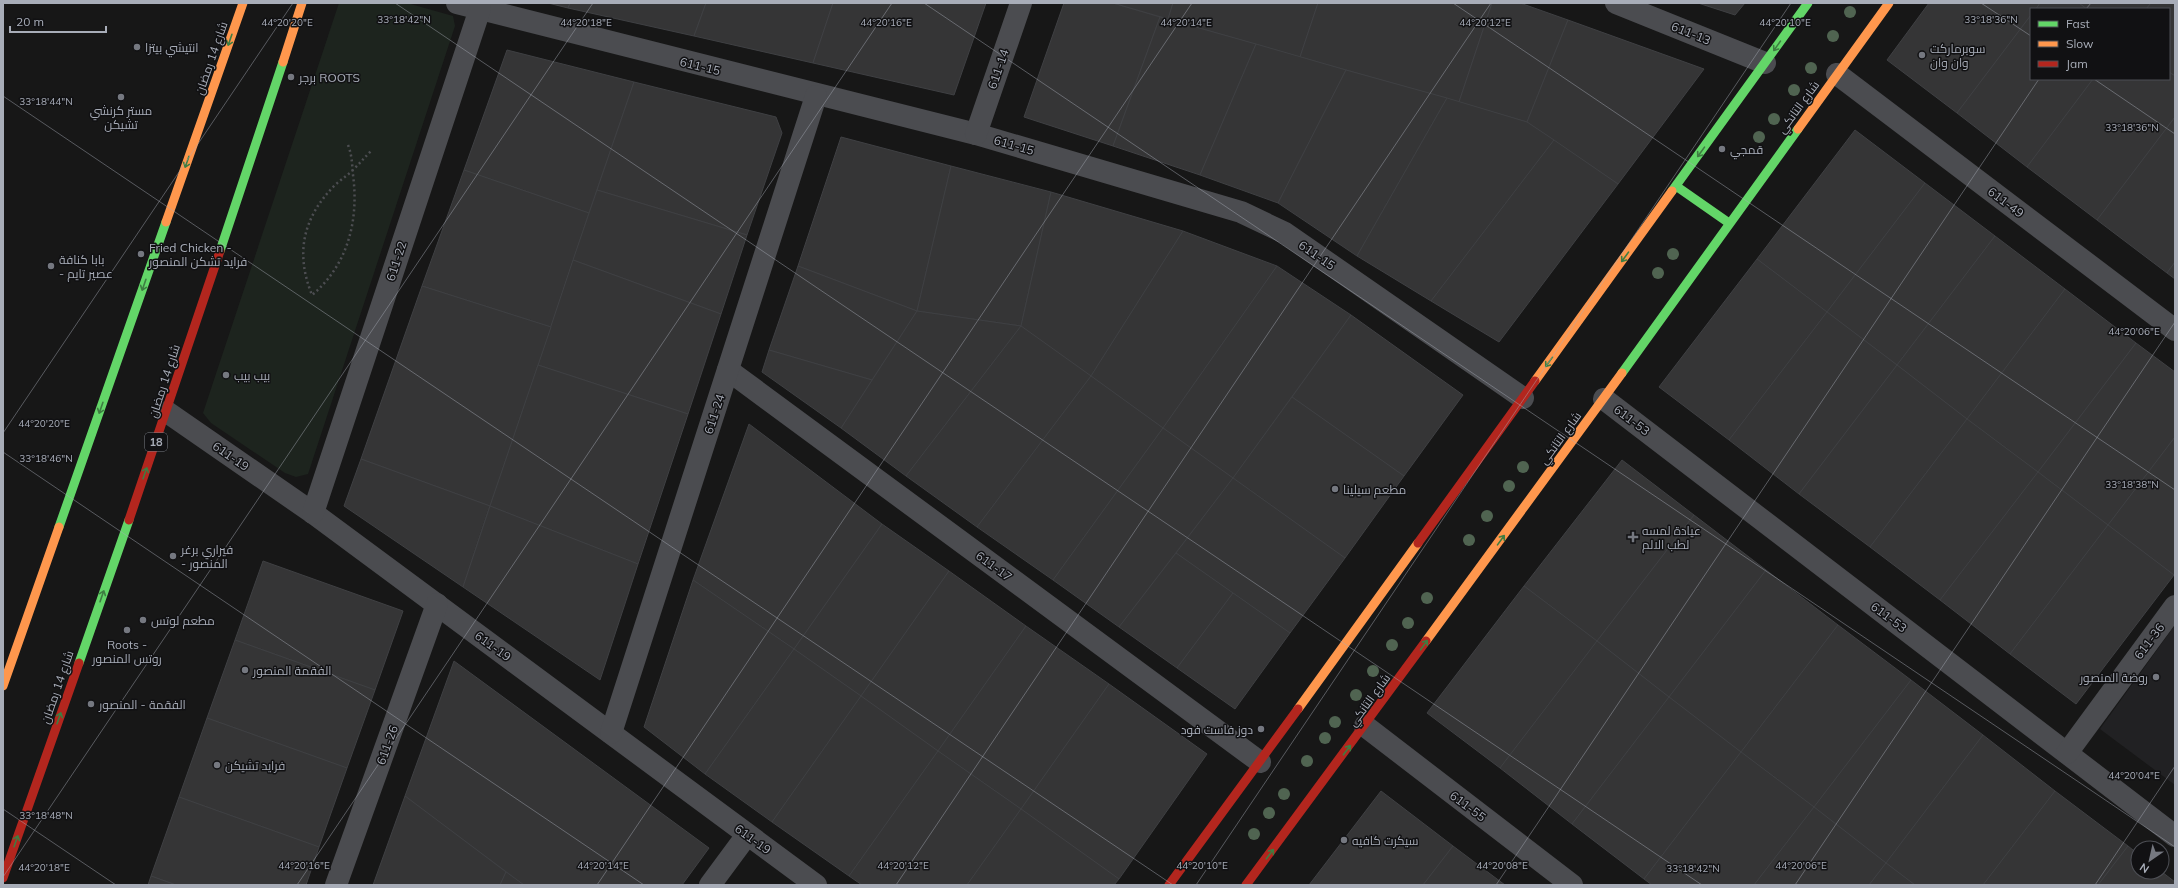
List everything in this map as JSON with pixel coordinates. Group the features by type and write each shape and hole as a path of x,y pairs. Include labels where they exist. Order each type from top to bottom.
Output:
{"street":[{"name":"شارع 14 رمضان","path":"3,686 243,3"},
{"name":"شارع 14 رمضان","path":"3,878 167,412 302,3"},
{"name":"611-15","path":"457,3 816,96 976,134 1241,212 1285,233 1523,398"},
{"name":"611-14","path":"976,134 1021,3"},
{"name":"611-13","path":"1616,3 1765,63"},
{"path":"1169,885 1260,762 1808,3"},
{"name":"شارع التانكي","path":"1246,885 1365,726 1604,399 1729,223 1889,3"},
{"name":"611-22","path":"313,513 480,9"},
{"name":"611-49","path":"1837,74 2175,330"},
{"name":"611-24","path":"612,732 816,96"},
{"path":"1676,186 1729,223"},
{"name":"611-17","path":"728,370 1260,762"},
{"name":"611-53","path":"1604,399 2175,836"},
{"name":"611-19","path":"167,412 313,513 612,732 816,885"},
{"name":"611-26","path":"336,885 437,604"},
{"name":"611-36","path":"2067,753 2175,606"},
{"name":"611-55","path":"1365,726 1572,885"},
{"path":"710,885 746,834"}],"path":[{"path":"348,145 352,156 353,170 356,193 351,237 340,263 331,276 312,295 306,280 302,261 304,242 310,221 321,202 335,185 353,170 372,150"}],"shaded area":[{"path":"339,3 407,3 453,16 455,26 308,474 296,477 285,473 211,423 203,413"},
{"name":"روضة المنصور","path":"2175,625 2175,785 2100,729"}],"building":[{"path":"548,3 570,3 568,8"},
{"path":"570,3 706,3 694,36 568,8"},
{"path":"706,3 833,3 813,63 694,36"},
{"path":"833,3 986,3 954,95 813,63"},
{"path":"1064,3 1113,3 1160,17 1113,146 1024,117"},
{"path":"1113,3 1173,3 1168,19"},
{"path":"1173,3 1318,3 1300,57 1168,19"},
{"path":"1318,3 1492,3 1459,102 1300,57"},
{"path":"1492,3 1520,3 1568,20 1527,122 1459,102"},
{"path":"1698,3 1745,3 1735,15"},
{"path":"1929,3 2040,3 2037,8 2030,8 2030,16 1957,113 1887,60"},
{"path":"2040,3 2079,3 2086,8 2037,8"},
{"path":"2079,3 2151,3 2147,8 2086,8"},
{"path":"2151,3 2175,3 2175,76 2170,73 2170,8 2147,8"},
{"path":"2030,16 2030,80 2092,80 2027,167 1957,113"},
{"path":"1160,17 1256,44 1200,175 1113,146"},
{"path":"1568,20 1704,69 1618,184 1527,122"},
{"path":"1256,44 1346,70 1278,203 1200,175"},
{"path":"507,50 634,82 589,213 464,170"},
{"path":"1346,70 1447,98 1357,256 1278,203"},
{"path":"2170,73 2175,76 2175,117 2097,220 2027,167 2092,80 2170,80"},
{"path":"634,82 776,117 782,133 747,235 597,190"},
{"path":"1447,98 1527,122 1554,140 1431,301 1357,256"},
{"path":"2175,117 2175,262 2167,273 2097,220"},
{"path":"1855,130 1925,183 1827,312 1757,259"},
{"path":"841,137 951,166 917,311 798,266"},
{"path":"1554,140 1618,184 1499,342 1431,301"},
{"path":"951,166 1051,192 1021,326 917,311"},
{"path":"464,170 589,213 551,327 422,286"},
{"path":"1925,183 1995,236 1897,365 1827,312"},
{"path":"597,190 747,235 721,314 573,260"},
{"path":"1051,192 1183,231 1091,376 1021,326"},
{"path":"1183,231 1277,266 1163,428 1091,376"},
{"path":"1995,236 2065,289 1967,419 1897,365"},
{"path":"1757,259 1827,312 1729,440 1659,387"},
{"path":"573,260 721,314 688,414 538,365"},
{"path":"2175,262 2175,279 2167,273"},
{"path":"798,266 917,311 872,380 769,350"},
{"path":"1277,266 1351,315 1233,478 1163,428"},
{"path":"422,286 551,327 490,506 361,459"},
{"path":"2065,289 2136,343 2038,472 1967,419"},
{"path":"917,311 1021,326 906,476 841,428"},
{"path":"1827,312 1897,365 1799,494 1729,440"},
{"path":"1351,315 1463,395 1404,476 1292,397"},
{"path":"1021,326 1091,376 977,527 906,476"},
{"path":"2136,343 2175,372 2175,437 2108,525 2038,472"},
{"path":"769,350 872,380 841,428 762,372"},
{"path":"538,365 688,414 638,564 490,506"},
{"path":"1897,365 1967,419 1870,547 1799,494"},
{"path":"1091,376 1163,428 1053,580 977,527"},
{"path":"1292,397 1404,476 1345,558 1233,478"},
{"path":"1967,419 2038,472 1940,600 1870,547"},
{"path":"749,424 882,524 794,649 693,580"},
{"path":"1163,428 1233,478 1119,627 1053,580"},
{"path":"2175,437 2175,573 2174,575 2108,525"},
{"path":"361,459 490,506 463,587 344,506"},
{"path":"1622,460 1694,515 1597,641 1524,586"},
{"path":"2038,472 2108,525 2010,654 1940,600"},
{"path":"1233,478 1345,558 1290,633 1176,553"},
{"path":"490,506 638,564 600,680 463,587"},
{"path":"1694,515 1766,570 1669,697 1597,641"},
{"path":"882,524 949,571 861,696 794,649"},
{"path":"2108,525 2174,575 2076,704 2010,654"},
{"path":"1176,553 1233,593 1177,668 1119,627"},
{"path":"263,561 403,611 375,690 235,640"},
{"path":"1766,570 1838,625 1741,752 1669,697"},
{"path":"949,571 1026,626 938,751 861,696"},
{"path":"693,580 794,649 705,774 644,727"},
{"path":"1524,586 1597,641 1500,768 1427,713"},
{"path":"1233,593 1290,633 1235,709 1177,668"},
{"path":"1838,625 1911,680 1814,807 1741,752"},
{"path":"1026,626 1109,684 1021,809 938,751"},
{"path":"235,640 375,690 347,768 207,718"},
{"path":"1597,641 1669,697 1572,824 1500,768"},
{"path":"794,649 861,696 772,822 705,774"},
{"path":"454,661 709,848 682,885 524,885 405,796"},
{"path":"1911,680 1983,735 1886,863 1814,807"},
{"path":"1109,684 1207,754 1119,879 1021,809"},
{"path":"861,696 938,751 849,876 772,822"},
{"path":"1669,697 1741,752 1644,879 1572,824"},
{"path":"207,718 347,768 319,847 179,797"},
{"path":"1983,735 2055,791 1983,885 1915,885 1886,863"},
{"path":"938,751 1021,809 967,885 862,885 849,876"},
{"path":"1741,752 1814,807 1754,885 1652,885 1644,879"},
{"path":"1381,791 1453,846 1423,885 1309,885"},
{"path":"2055,791 2128,846 2098,885 1983,885"},
{"path":"405,796 506,872 500,885 373,885"},
{"path":"179,797 319,847 306,885 176,885 151,876"},
{"path":"1814,807 1886,863 1869,885 1754,885"},
{"path":"1021,809 1119,879 1114,885 967,885"},
{"path":"1453,846 1505,885 1423,885"},
{"path":"2128,846 2130,848 2130,880 2170,880 2170,878 2175,882 2175,885 2098,885"},
{"path":"1886,863 1915,885 1869,885"},
{"path":"506,872 524,885 500,885"},
{"path":"151,876 176,885 148,885"}],"traffic: fast":[{"path":"1672,191 1808,3"},
{"path":"220,251 283,62"},
{"path":"1622,373 1798,129"},
{"path":"1676,186 1729,223"},
{"path":"59,527 166,222"},
{"path":"79,663 129,520"}],"traffic: slow":[{"path":"166,222 243,3"},
{"path":"283,62 302,3"},
{"path":"1798,129 1889,3"},
{"path":"1535,381 1672,191"},
{"path":"1426,641 1622,373"},
{"path":"3,686 59,527"},
{"path":"1298,709 1418,543"}],"traffic: jam":[{"path":"129,520 220,251"},
{"path":"1418,543 1535,381"},
{"path":"1246,885 1426,641"},
{"path":"3,878 79,663"},
{"path":"1169,885 1298,709"}],"place":[{"name":"انتيشي بيتزا","path":"137,47"},
{"name":"سوبرماركت وان وان","path":"1922,55"},
{"name":"برجر ROOTS","path":"291,77"},
{"name":"مستر كرنشي تشيكن","path":"121,97"},
{"name":"قمجي","path":"1722,149"},
{"name":"Fried Chicken - فرايد تشكن المنصور","path":"141,254"},
{"name":"بابا كنافة - عصير تايم","path":"51,266"},
{"name":"بيب بيب","path":"226,375"},
{"name":"مطعم سيلينا","path":"1335,489"},
{"name":"عيادة لمسه لطب الالم","path":"1633,537"},
{"name":"فيراري برغر - المنصور","path":"173,556"},
{"name":"مطعم لوتس","path":"143,620"},
{"name":"Roots - روتس المنصور","path":"127,630"},
{"name":"الفقمة المنصور","path":"245,670"},
{"name":"روضة المنصور","path":"2156,677"},
{"name":"الفقمة - المنصور","path":"91,704"},
{"name":"دوز فاست فود","path":"1261,729"},
{"name":"فرايد تشيكن","path":"217,765"},
{"name":"سيكرت كافيه","path":"1344,840"}]}
